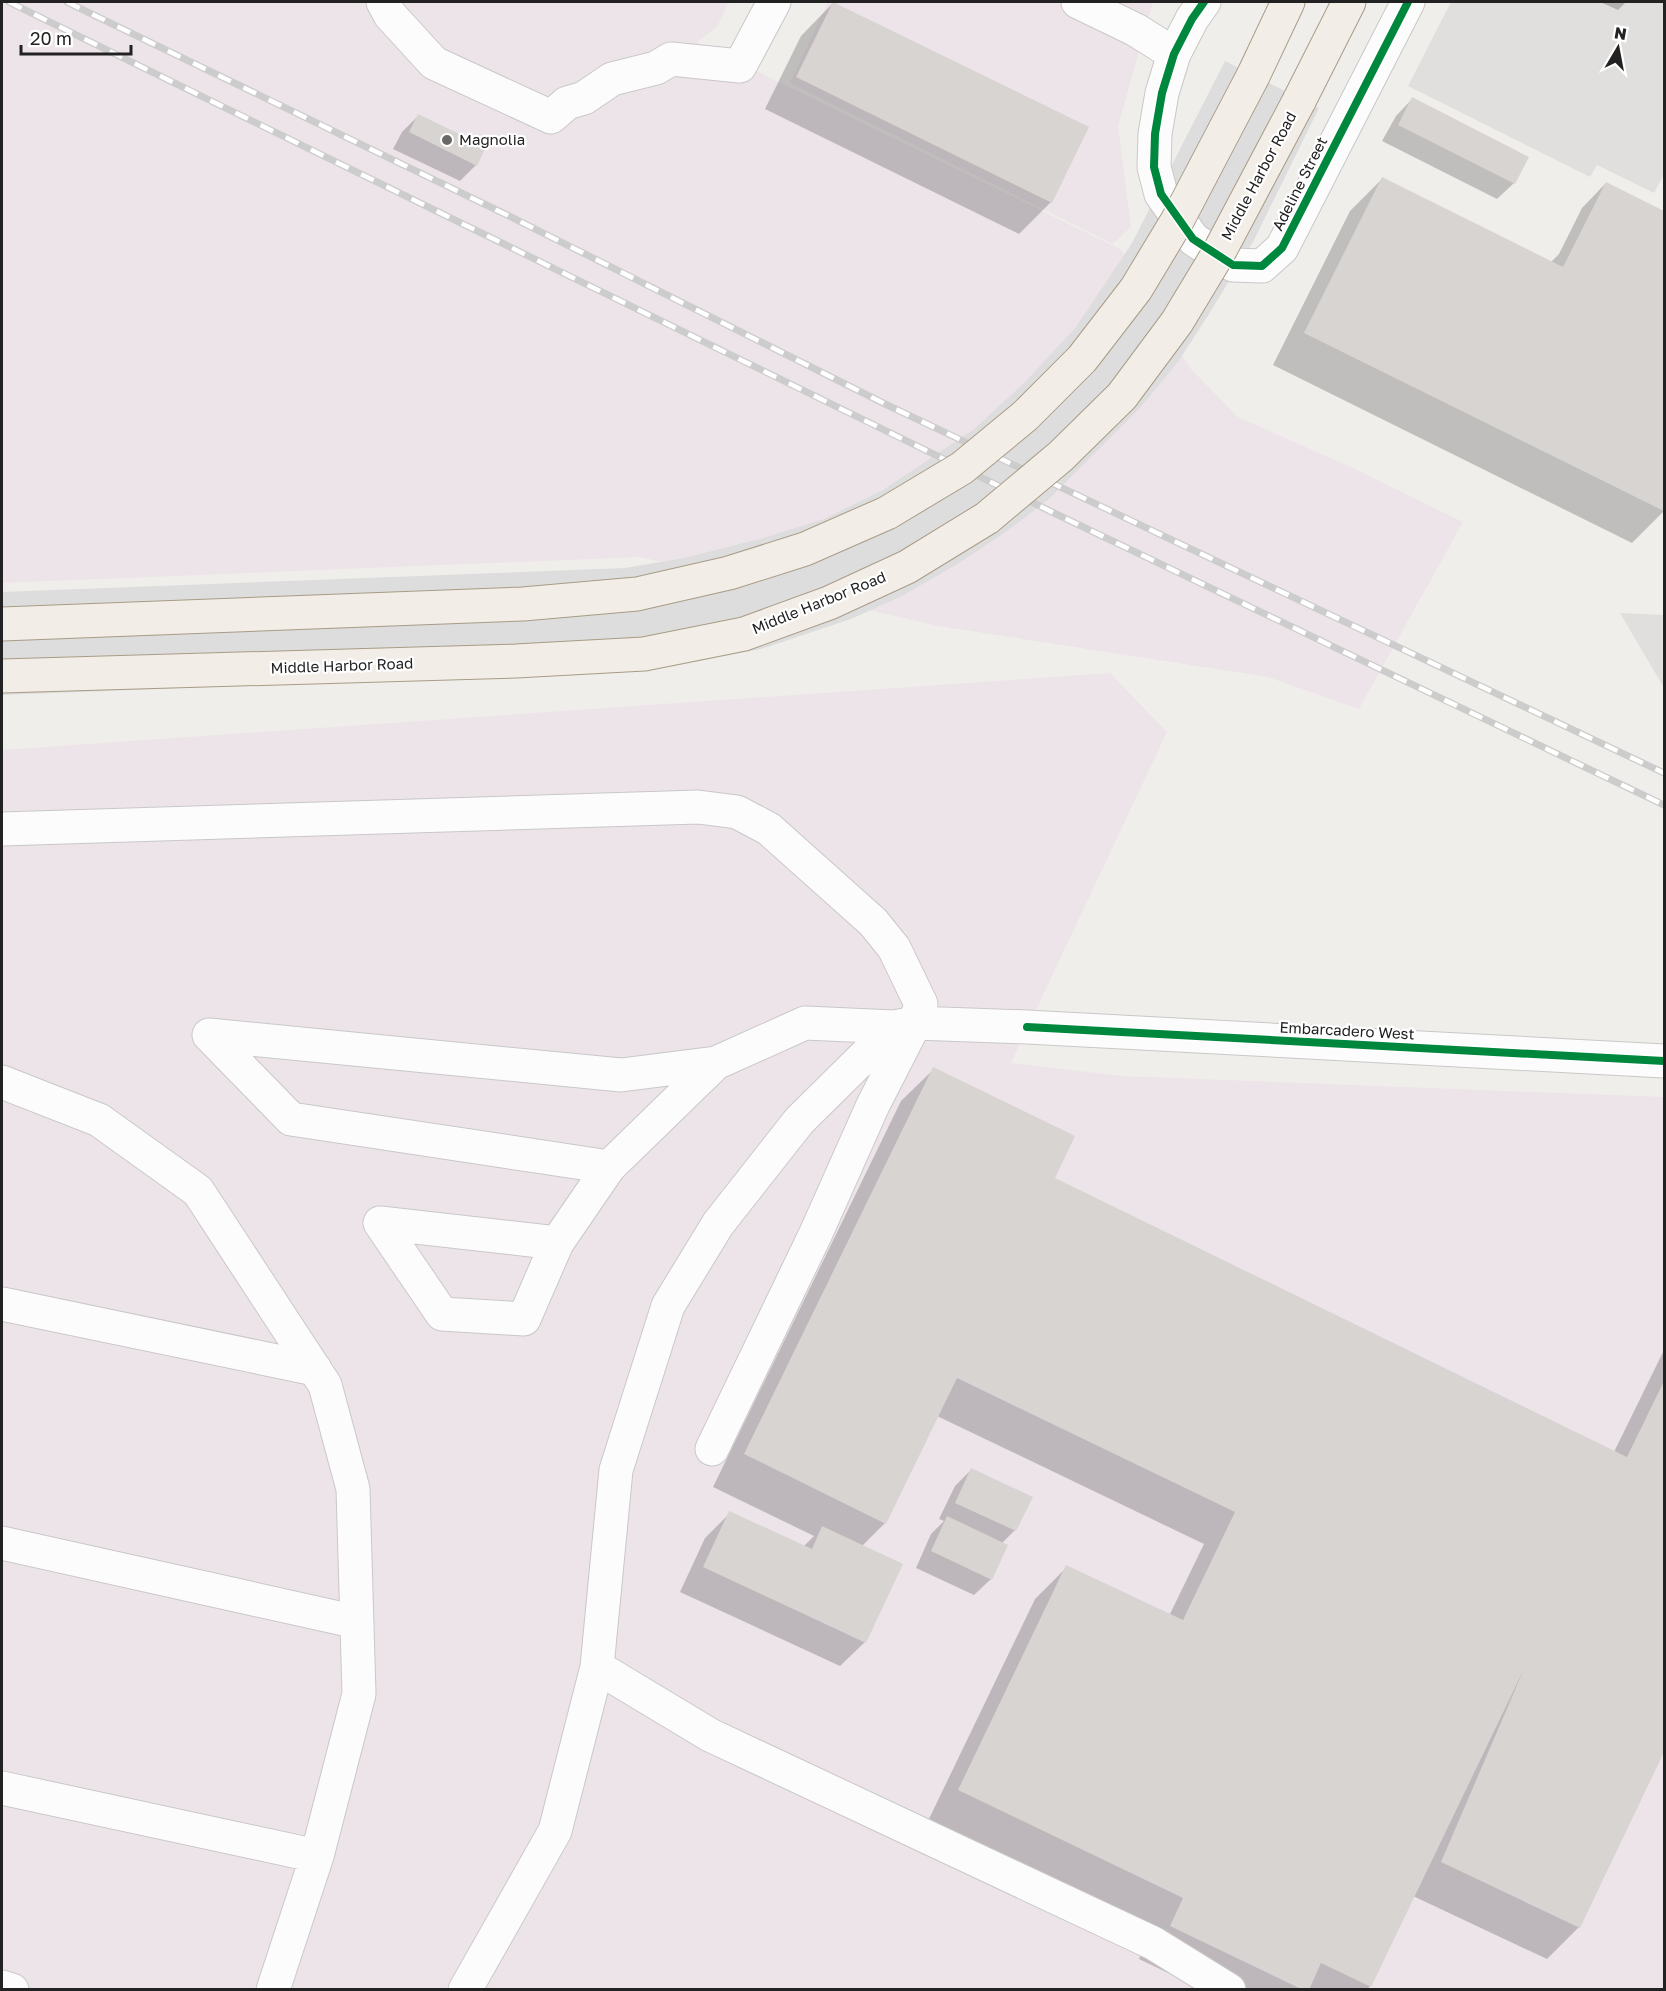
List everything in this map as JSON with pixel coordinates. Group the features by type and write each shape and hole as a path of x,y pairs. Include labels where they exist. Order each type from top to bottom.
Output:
{"main road":[{"path":"2,624 523,604 637,594 729,573 805,549 887,513 962,468 1026,416 1082,359 1136,289 1171,231 1253,76 1288,2"},
{"name":"Middle Harbor Road","path":"2,676 516,661 644,654 744,634 829,603 907,567 987,518 1060,456 1122,396 1177,322 1218,254 1349,2"}],"street":[{"path":"383,2 390,15 434,63 551,117 567,103 584,98 612,79 656,68 671,59 740,66 774,2"},
{"path":"1078,2 1136,30 1174,54"},
{"name":"Adeline Street","path":"1204,2 1192,19 1174,54 1162,93 1155,134 1154,167 1161,194 1193,239 1233,265 1262,266 1281,248 1408,2"},
{"path":"2,829 699,807 737,812 769,829 873,922 894,948 921,1004 904,1025 800,1121 718,1224 668,1306 616,1470 597,1667 555,1831 465,1989"},
{"path":"609,1167 291,1119 209,1035 621,1075 716,1063 805,1023 904,1025"},
{"path":"712,1449 816,1233 873,1105 904,1025"},
{"name":"Embarcadero West","path":"904,1025 1027,1027 1665,1061"},
{"path":"557,1243 380,1223 442,1314 524,1319 557,1243 609,1167 716,1063"},
{"path":"2,1082 99,1120 198,1191 325,1385 353,1489 359,1694 317,1856 273,1989"},
{"path":"2,1305 315,1370"},
{"path":"2,1543 357,1622"},
{"path":"597,1667 710,1735 1153,1943 1229,1989"},
{"path":"2,1788 317,1856"},
{"path":"2,1987 12,1989"}],"shaded area":[{"path":"2,2 729,2 717,27 697,42 1122,250 1190,368 1238,417 1353,468 1463,522 1359,709 1268,677 938,626 640,557 2,583"},
{"path":"828,2 1153,2 1118,126 1131,227 1113,244 790,83"},
{"path":"1451,2 1664,2 1664,174 1654,193 1597,165 1590,177 1408,86"},
{"path":"1620,613 1664,615 1664,688"},
{"path":"1110,673 1167,732 1011,1063 1122,1076 1664,1097 1664,1989 2,1990 2,750"}],"pier":[{"path":"1225,61 1319,108 1253,242 1178,362 1141,407 1049,499 956,565 900,597 851,619 761,649 653,670 2,695 2,592 625,568 684,558 763,538 824,519 883,490 974,429 1025,382 1076,327 1132,243"}],"building":[{"path":"833,2 1089,127 1052,203 796,77"},
{"path":"1412,97 1529,157 1515,184 1398,125"},
{"name":"Magnolia","path":"418,114 486,147 477,166 409,132"},
{"path":"1382,177 1563,267 1606,182 1664,211 1664,511 1304,333"},
{"path":"933,1067 1075,1136 1055,1178 1627,1457 1664,1381 1664,1752 1580,1928 1441,1862 1524,1669 1371,1987 1321,1963 1309,1990 1303,1990 1170,1926 1183,1898 958,1790 1066,1565 1183,1620 1235,1512 957,1378 886,1524 744,1454"},
{"path":"971,1468 1033,1497 1016,1531 955,1503"},
{"path":"729,1511 812,1549 822,1526 903,1564 866,1643 703,1567"},
{"path":"947,1516 1008,1545 992,1580 931,1551"}],"railway":[{"path":"9,2 1054,513 1664,805"},
{"path":"67,2 507,215 885,404 1664,773"}],"cycle path":[{"path":"1204,2 1192,19 1174,54 1162,93 1155,134 1154,167 1161,194 1193,239 1233,265 1262,266 1282,248 1408,2"},
{"path":"1027,1027 1664,1061"}],"place":[{"name":"Magnolia","path":"447,140"}]}
